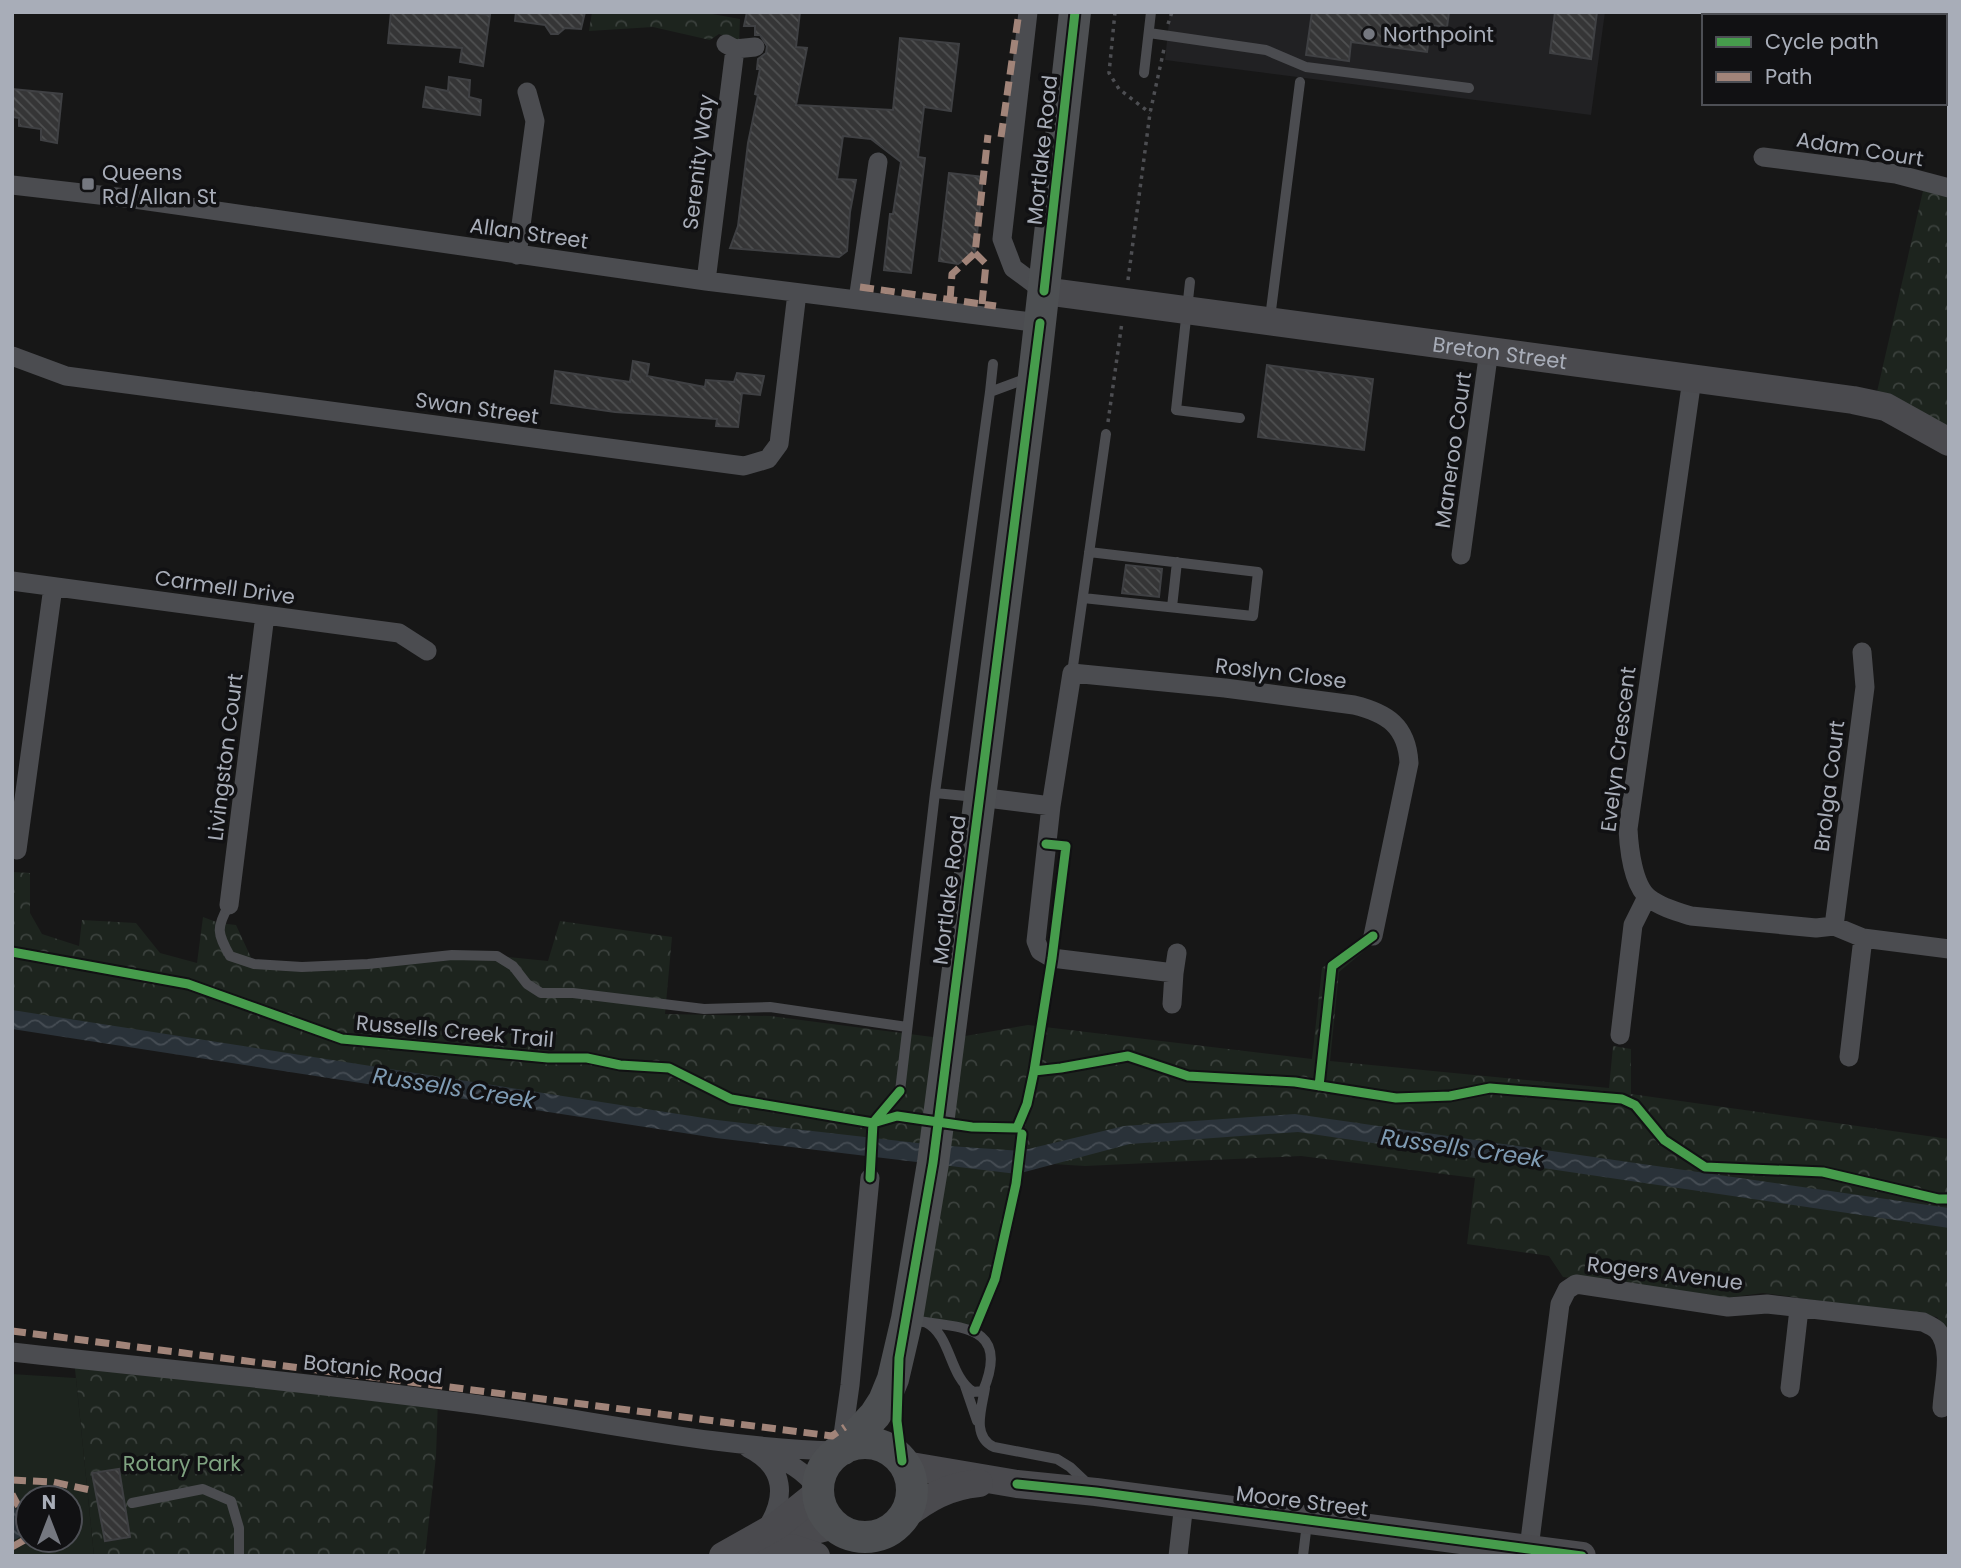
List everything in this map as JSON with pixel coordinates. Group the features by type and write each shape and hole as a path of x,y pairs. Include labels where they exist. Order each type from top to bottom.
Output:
{"main road":[{"name":"Mortlake Road","path":"841,1450 867,1425 884,1401 916,1321 934,1154 1034,376 1075,12"},
{"name":"Mortlake Road","path":"899,1358 897,1408 903,1463"},
{"path":"879,1556 910,1503 912,1487 903,1463 890,1450 875,1444 859,1444 841,1450 823,1469 818,1490 822,1508 839,1537 883,1533 899,1521"}],"street":[{"name":"Mortlake Road","path":"1028,12 1002,239 1013,268 1044,291"},
{"name":"Serenity Way","path":"706,281 731,46 755,47"},
{"path":"517,255 534,121 527,92"},
{"name":"Adam Court","path":"1763,157 1896,174 1949,188"},
{"path":"858,300 878,162"},
{"name":"Allan Street","path":"12,186 134,200 706,281 1040,323"},
{"name":"Breton Street","path":"1044,291 1853,400 1886,407 1949,442"},
{"name":"Swan Street","path":"12,356 66,376 744,466 768,459 779,444 797,293"},
{"name":"Maneroo Court","path":"1461,555 1489,351"},
{"name":"Evelyn Crescent","path":"1647,897 1630,861 1628,829 1692,379"},
{"name":"Carmell Drive","path":"12,581 399,633 427,651"},
{"path":"17,850 54,587"},
{"name":"Livingston Court","path":"229,905 265,615"},
{"name":"Brolga Court","path":"1834,926 1865,687 1863,652"},
{"path":"1072,673 1051,806 1036,941 1040,951 1058,959 1174,973"},
{"name":"Roslyn Close","path":"1072,673 1224,688 1354,705 1371,709 1386,717 1408,743 1409,763 1373,936"},
{"path":"979,797 1051,806"},
{"path":"1620,1035 1633,925 1647,897 1691,916 1816,928 1834,926 1863,938 1949,949"},
{"path":"1849,1057 1863,938"},
{"path":"1172,1004 1177,953"},
{"path":"841,1450 870,1178"},
{"name":"Rogers Avenue","path":"1529,1548 1560,1304 1567,1290 1576,1284 1728,1307 1767,1304 1923,1322 1937,1330 1944,1344 1945,1360 1939,1407"},
{"path":"1790,1389 1799,1309"},
{"name":"Botanic Road","path":"12,1352 457,1402 727,1443 797,1450 841,1450"},
{"name":"Botanic Road","path":"727,1443 793,1465 810,1478 818,1490"},
{"path":"742,1547 775,1513 779,1486 773,1466 764,1457 747,1448"},
{"name":"Moore Street","path":"903,1463 1017,1484"},
{"name":"Moore Street","path":"899,1521 930,1497 955,1487 984,1483 1017,1484 1184,1503 1582,1556"},
{"path":"742,1547 796,1512 818,1490"},
{"path":"1178,1556 1184,1503"},
{"path":"742,1547 839,1537"},
{"path":"742,1547 795,1549 816,1556"}],"lane":[{"path":"1144,73 1151,12"},
{"path":"1149,33 1266,50 1306,67 1469,88"},
{"path":"1270,321 1300,82"},
{"path":"1190,282 1175,410 1240,418"},
{"name":"Mortlake Road","path":"900,1091 935,793 993,365"},
{"path":"990,393 1034,376"},
{"path":"1072,673 1106,434"},
{"path":"1083,598 1253,616 1258,572 1089,552"},
{"path":"1172,607 1177,562"},
{"name":"Mortlake Road","path":"935,793 979,797"},
{"path":"229,905 219,923 220,938 230,956 254,964 302,967 369,964 452,955 497,956 513,966 527,984 541,993 573,993 704,1009 770,1007 907,1027"},
{"path":"916,1321 940,1334 955,1370 965,1385 974,1407 979,1432 986,1443 994,1447 1050,1456 1063,1462 1096,1492"},
{"path":"916,1321 965,1328 981,1335 989,1353 979,1432"},
{"path":"965,1385 973,1392 981,1392 985,1388"},
{"path":"132,1503 203,1489 231,1501 239,1528 239,1556"},
{"path":"1303,1556 1308,1519"}],"path":[{"path":"1115,12 1109,73 1119,89 1150,113"},
{"path":"1106,434 1150,113 1172,12"},
{"path":"1020,1135 1029,1093"}],"shaded area":[{"path":"1170,12 1605,12 1591,115 1165,60"}],"green space":[{"path":"592,12 701,12 740,19 739,43 719,34 710,40 653,27 589,31"},
{"path":"1925,182 1949,188 1949,442 1874,405"},
{"path":"12,872 30,873 30,913 42,934 79,946 82,920 136,923 160,953 197,963 203,917 236,925 254,964 368,964 497,956 548,961 560,921 672,937 665,1014 770,1016 948,1039 1028,1025 1312,1059 1322,968 1346,949 1373,936 1364,951 1339,972 1330,1061 1609,1088 1613,1046 1631,1049 1631,1094 1949,1139 1949,1336 1937,1317 1763,1293 1725,1298 1563,1277 1549,1256 1467,1244 1475,1178 1301,1156 1085,1166 1019,1162 1009,1225 997,1273 983,1314 974,1330 907,1319 933,1155 12,1021"},
{"name":"Rotary Park","path":"74,1359 438,1399 436,1456 425,1556 94,1556"},
{"path":"12,1374 76,1378 94,1556 12,1556"}],"water":[{"name":"Russells Creek","path":"12,1010 717,1120 935,1145 1020,1151 1124,1126 1295,1114 1949,1208 1949,1228 1298,1132 1130,1144 1017,1174 716,1138 12,1029"},
{"path":"12,1502 14,1540 12,1541"}],"building":[{"path":"391,12 464,12 490,15 483,66 460,62 462,48 388,43"},
{"path":"516,12 585,12 581,29 565,28 558,34 551,34 545,25 515,21"},
{"path":"747,12 800,12 796,47 807,48 796,105 893,110 900,38 959,44 951,111 924,107 918,157 925,158 911,273 884,270 890,214 893,214 901,162 871,139 843,136 837,179 856,180 847,251 839,257 730,248 738,226 748,143 758,95 755,94 760,69 757,69 758,59 766,53 767,46 760,35 755,35 755,26 744,26"},
{"name":"Northpoint","path":"1312,12 1449,12 1447,27 1431,25 1427,52 1351,42 1349,61 1306,55"},
{"name":"Northpoint","path":"1555,12 1597,12 1591,59 1550,53"},
{"path":"449,77 470,80 469,97 481,100 480,115 423,107 426,87 448,91"},
{"path":"12,89 62,94 57,143 41,140 41,129 19,126 19,118 12,117"},
{"path":"949,173 983,177 975,253 958,264 939,261"},
{"path":"633,361 649,364 647,376 705,387 706,380 734,382 737,373 764,376 760,395 742,393 738,427 716,426 717,419 615,412 551,403 555,371 630,382"},
{"path":"1267,365 1373,379 1364,450 1258,437"},
{"path":"1126,565 1162,569 1159,597 1122,593"},
{"path":"119,1469 130,1537 105,1541 92,1473"}],"marked path":[{"path":"1001,137 1019,12"},
{"path":"950,300 952,274 975,253 988,135"},
{"path":"975,253 986,264 982,304"},
{"path":"860,287 996,306"},
{"path":"12,1331 832,1436 845,1427"},
{"path":"12,1480 53,1482 95,1491"},
{"path":"12,1494 14,1498"}],"cycle path":[{"path":"1044,291 1075,12"},
{"path":"902,1461 897,1421 899,1358 933,1163 1040,323"},
{"path":"1034,1071 1066,846 1046,844"},
{"path":"1319,1086 1332,966 1373,936"},
{"name":"Russells Creek Trail","path":"12,952 188,984 342,1039 548,1058 587,1058 620,1065 669,1068 731,1099 873,1123 897,1116 972,1127 1017,1128 1027,1104 1034,1071 1128,1056 1188,1076 1295,1082 1396,1098 1450,1096 1490,1088 1622,1099 1635,1105 1664,1140 1705,1167 1823,1172 1938,1199 1949,1199"},
{"path":"870,1178 873,1123 900,1091"},
{"path":"974,1330 995,1279 1016,1184 1022,1134"},
{"path":"1017,1484 1582,1556"}],"place":[{"name":"Northpoint","path":"1369,34"},
{"name":"Queens Rd/Allan St","path":"88,184"}]}
